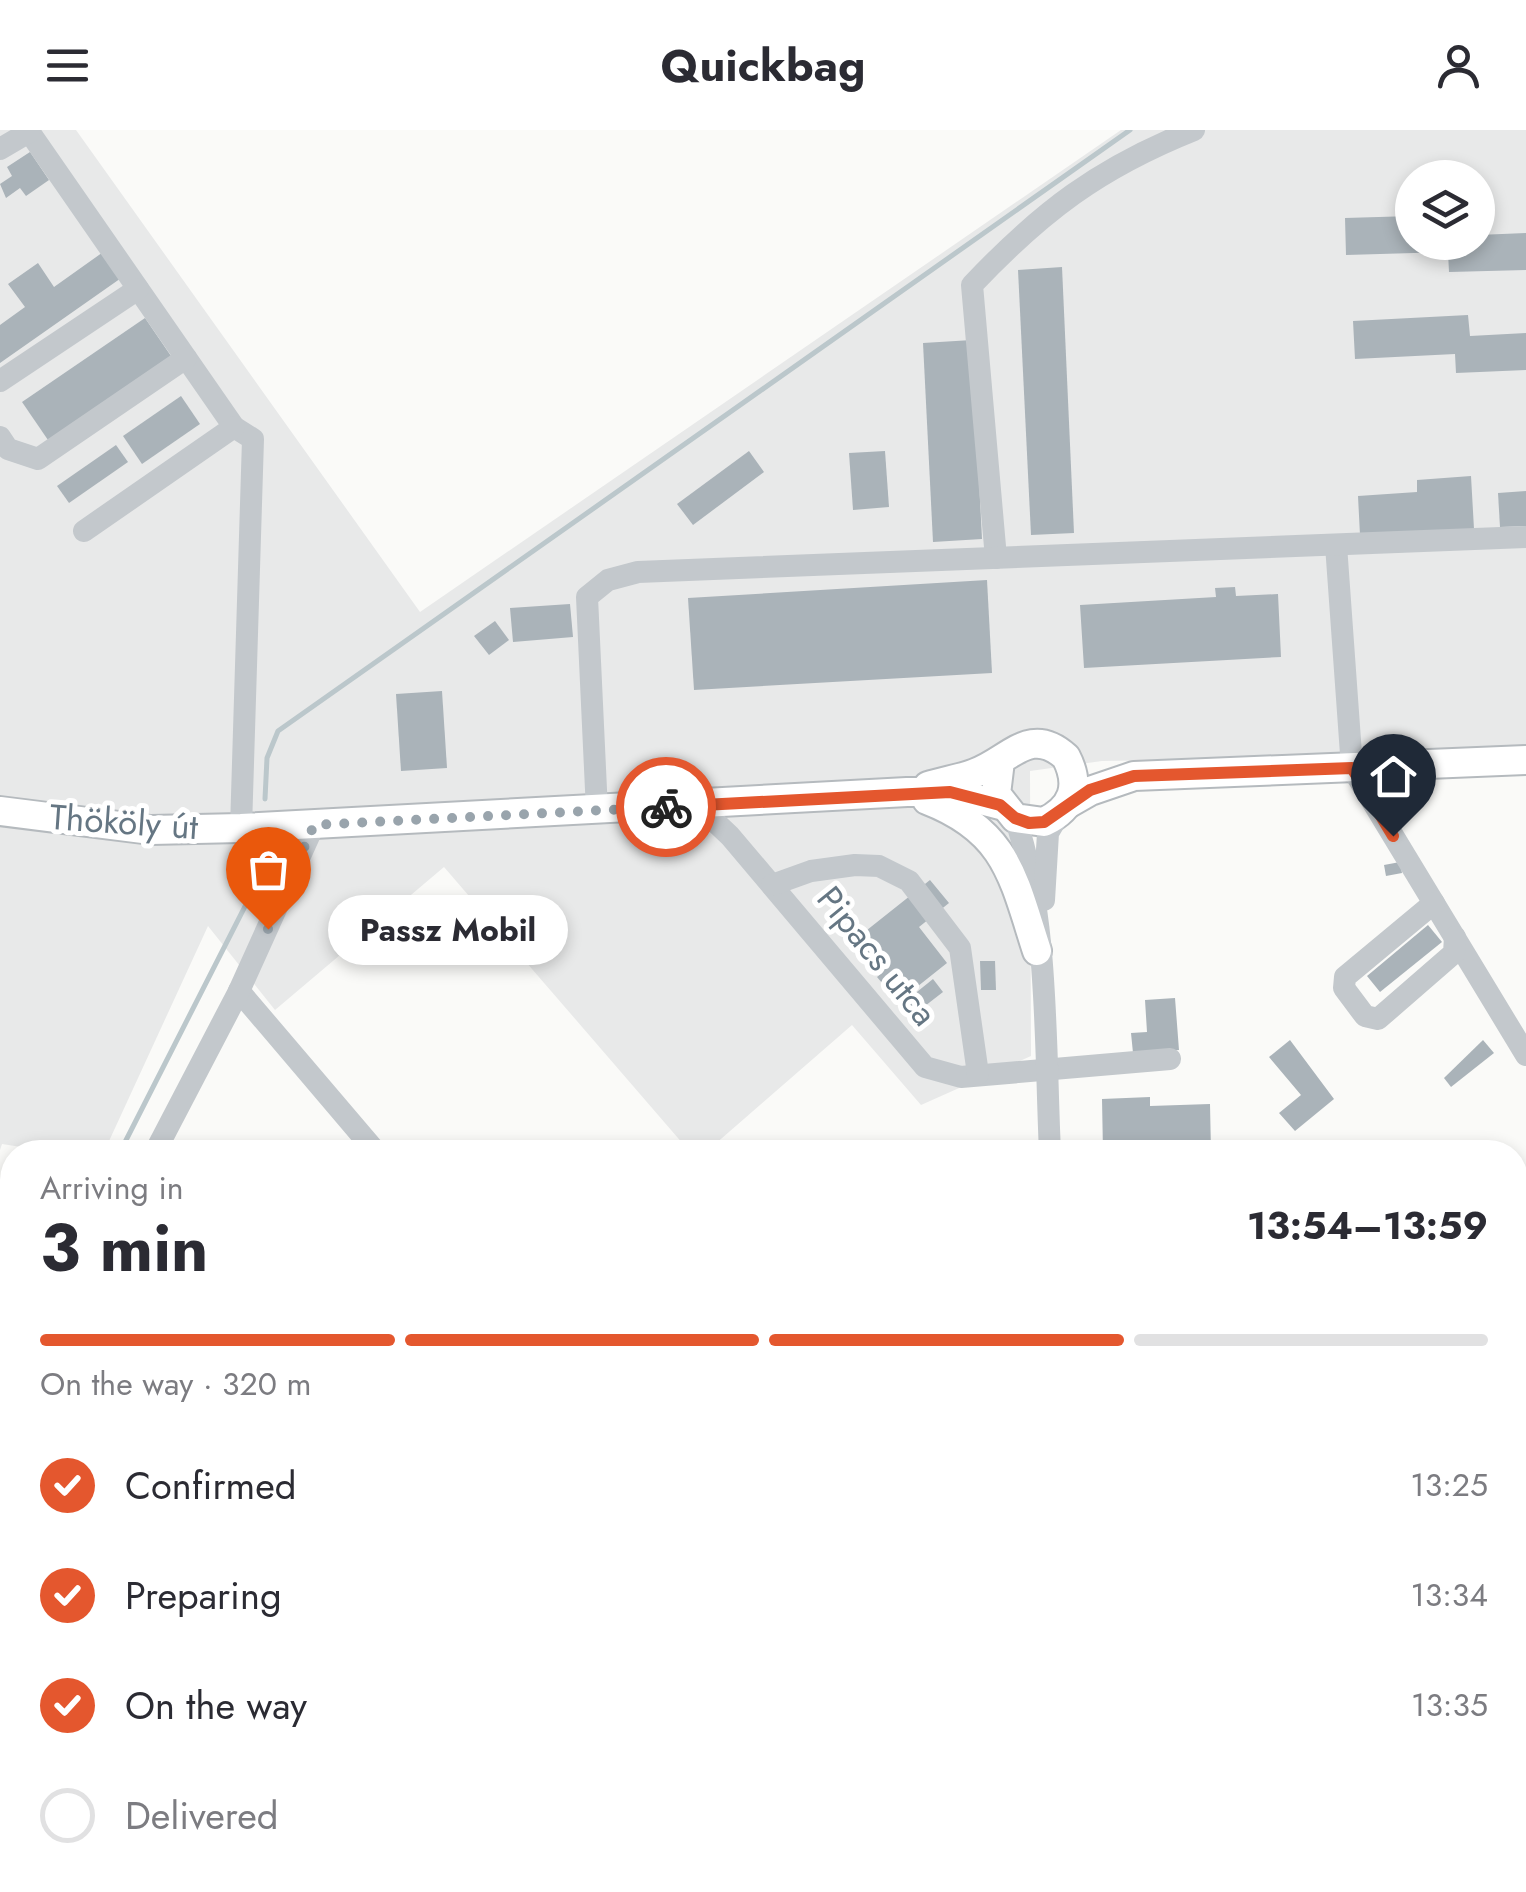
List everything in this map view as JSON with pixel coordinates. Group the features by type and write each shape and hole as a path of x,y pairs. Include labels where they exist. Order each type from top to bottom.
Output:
{"main road":[{"name":"Thököly út","path":"908,792 976,773 1027,743 1048,745 1066,757"},
{"path":"1066,757 1134,776"},
{"path":"1064,809 1074,772 1066,757"},
{"path":"1064,809 1090,790 1134,776 1526,760"},
{"path":"1000,761 995,784 1008,812"},
{"name":"Thököly út","path":"0,811 150,830 597,811 908,792 950,792 1029,823 1064,809"},
{"path":"908,792 958,813 998,847 1014,874 1039,962"}],"street":[{"path":"996,558 972,284 1026,228 1074,190 1194,130"},
{"path":"0,149 29,131 234,427 253,438 241,828"},
{"path":"0,381 138,288"},
{"path":"0,437 8,449 38,459 186,358"},
{"path":"84,532 234,427"},
{"path":"597,811 587,597 608,580 638,572 1526,537"},
{"path":"1336,544 1352,768 1526,1054"},
{"name":"Pipacs utca","path":"687,806 712,819 925,1067 961,1077 1170,1059"},
{"path":"1039,962 1048,833 1064,809"},
{"path":"1008,812 1032,890 1049,1140"},
{"path":"161,1140 239,990 314,825"},
{"path":"772,885 811,872 855,865 879,866 909,880 960,948 978,1074"},
{"path":"1434,903 1345,977 1344,988 1365,1016 1378,1019 1454,953 1455,938"},
{"path":"239,990 366,1140"}],"shaded area":[{"path":"0,130 76,130 420,612 1121,130 1526,130 1526,748 1381,757 1102,761 1030,771 1031,1056 921,1105 852,1025 720,1140 680,1140 444,867 275,1010 208,926 110,1140 0,1140"}],"building":[{"path":"30,152 49,180 26,196 20,188 6,198 0,184 12,176 7,167"},
{"path":"1395,217 1395,254 1346,255 1345,218"},
{"path":"1526,233 1526,270 1449,272 1448,260 1495,260 1495,234"},
{"path":"106,250 124,276 0,363 0,325 25,307 8,284 38,263 54,287"},
{"path":"1062,267 1074,533 1031,535 1018,270"},
{"path":"1468,315 1470,336 1526,333 1526,370 1456,373 1455,354 1355,359 1353,321"},
{"path":"145,318 171,356 48,440 22,402"},
{"path":"972,340 982,539 933,542 923,343"},
{"path":"181,396 200,424 142,464 123,436"},
{"path":"116,445 128,462 69,503 57,486"},
{"path":"749,451 764,472 693,525 677,504"},
{"path":"885,451 889,507 853,510 849,453"},
{"path":"1471,476 1474,529 1360,535 1358,496 1417,492 1417,480"},
{"path":"1526,491 1526,526 1500,527 1498,493"},
{"path":"987,580 992,673 694,690 688,598"},
{"path":"1235,587 1236,596 1278,594 1281,657 1084,668 1080,605 1216,597 1215,588"},
{"path":"570,604 573,637 513,642 510,608"},
{"path":"495,621 509,640 489,655 474,636"},
{"path":"442,691 447,768 401,771 396,694"},
{"path":"1400,862 1402,873 1386,876 1384,865"},
{"path":"930,880 949,903 919,927 947,963 898,1002 877,977 883,972 857,938"},
{"path":"1428,925 1442,942 1380,992 1367,976"},
{"path":"980,961 995,961 996,990 981,990"},
{"path":"933,979 943,992 912,1016 902,1004"},
{"path":"1175,998 1179,1050 1133,1053 1131,1033 1147,1032 1145,1000"},
{"path":"1290,1040 1334,1099 1295,1131 1279,1113 1301,1095 1269,1057"},
{"path":"1483,1040 1494,1053 1451,1087 1444,1078"},
{"path":"1150,1097 1150,1106 1210,1104 1211,1140 1103,1140 1102,1099"}],"waterway":[{"path":"265,799 267,758 278,731 1130,130"},
{"path":"126,1140 265,867 265,858"}],"way so far":[{"path":"268,929 314,825 666,807"}],"place":[{"name":"Passz Mobil","path":"268,929"}],"route":[{"path":"666,807 950,792 1000,805 1015,818 1029,823 1058,816 1090,790 1134,776 1352,768 1393,836"}]}
